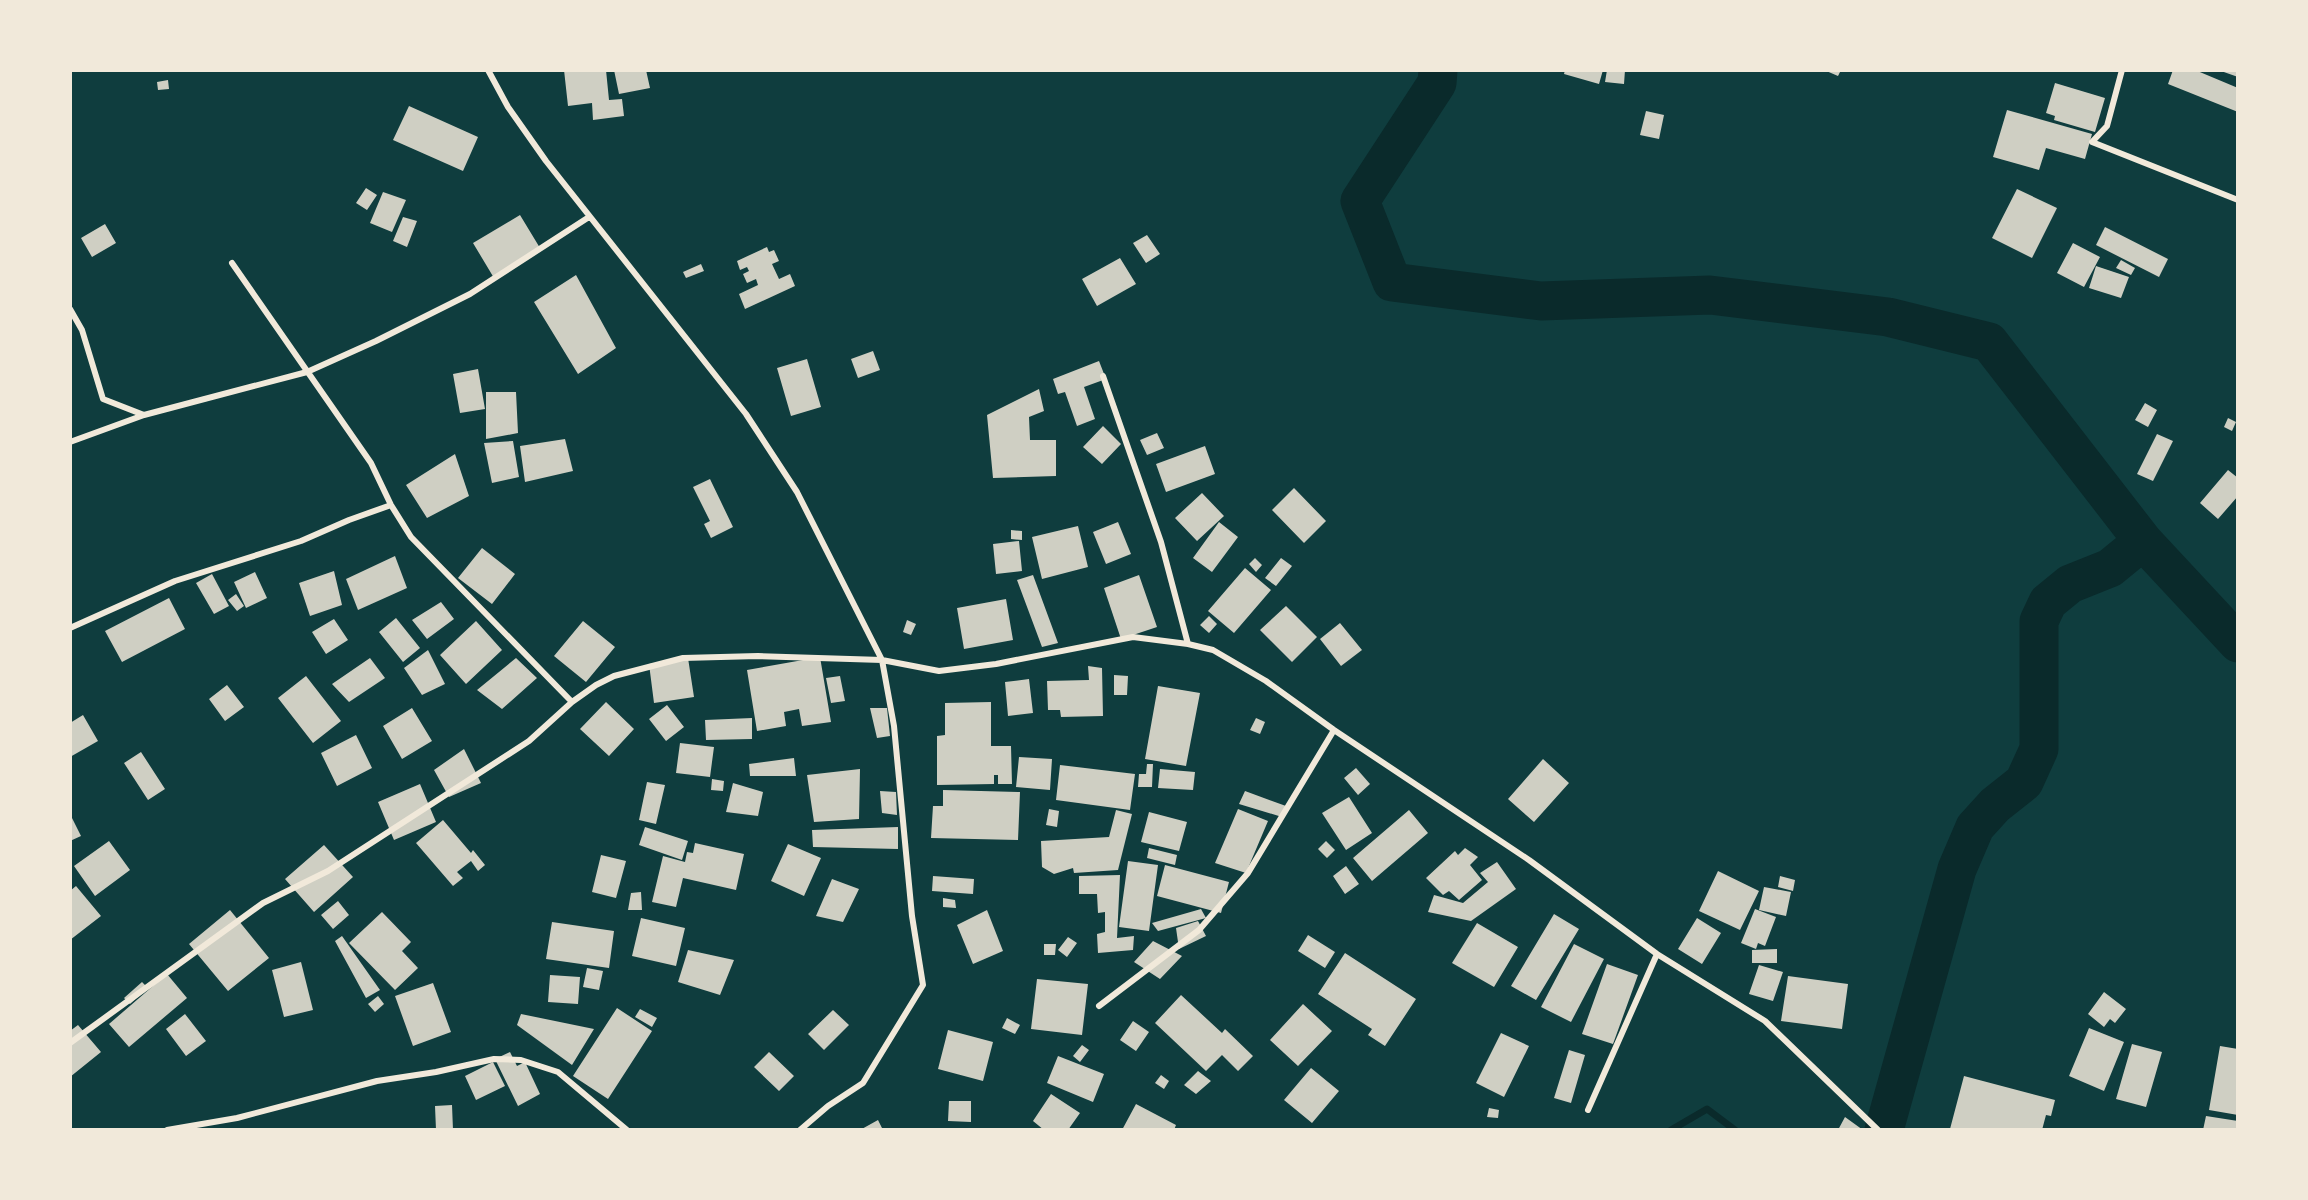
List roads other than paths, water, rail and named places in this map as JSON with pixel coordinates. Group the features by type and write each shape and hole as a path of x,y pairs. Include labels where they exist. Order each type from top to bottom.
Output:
{"street":[{"path":"488,70 508,107 546,161 746,414 797,492 882,660 894,726 912,916 923,985 863,1083 828,1106 800,1130"},
{"path":"2122,70 2107,126 2092,142 2238,201"},
{"path":"70,442 144,415 307,372 376,341 470,294 589,217"},
{"path":"232,263 371,463 411,537 572,702"},
{"path":"70,309 82,330 103,399 144,415"},
{"path":"1103,376 1161,542 1188,644"},
{"path":"70,628 175,581 301,541 349,520 392,505"},
{"path":"70,1044 263,903 328,871 479,774 529,741 572,702 596,685 614,676 683,658 758,656 882,660 939,671 996,664 1133,637 1188,644 1213,650 1257,675 1334,730 1528,860 1657,954 1765,1021 1877,1129"},
{"path":"1099,1006 1199,930 1248,873 1334,730"},
{"path":"1588,1110 1657,954"},
{"path":"167,1130 237,1118 377,1081 436,1072 494,1059 521,1060 558,1072 627,1130"}],"waterway":[{"path":"1438,70 1437,83 1360,201 1392,282 1541,301 1710,295 1888,317 1989,342 2143,541 2238,643"},
{"path":"1884,1130 1957,869 1975,827 1995,805 2024,782 2039,749 2039,621 2048,602 2070,584 2110,568 2143,541"},
{"path":"1671,1130 1707,1109 1735,1130"}]}
